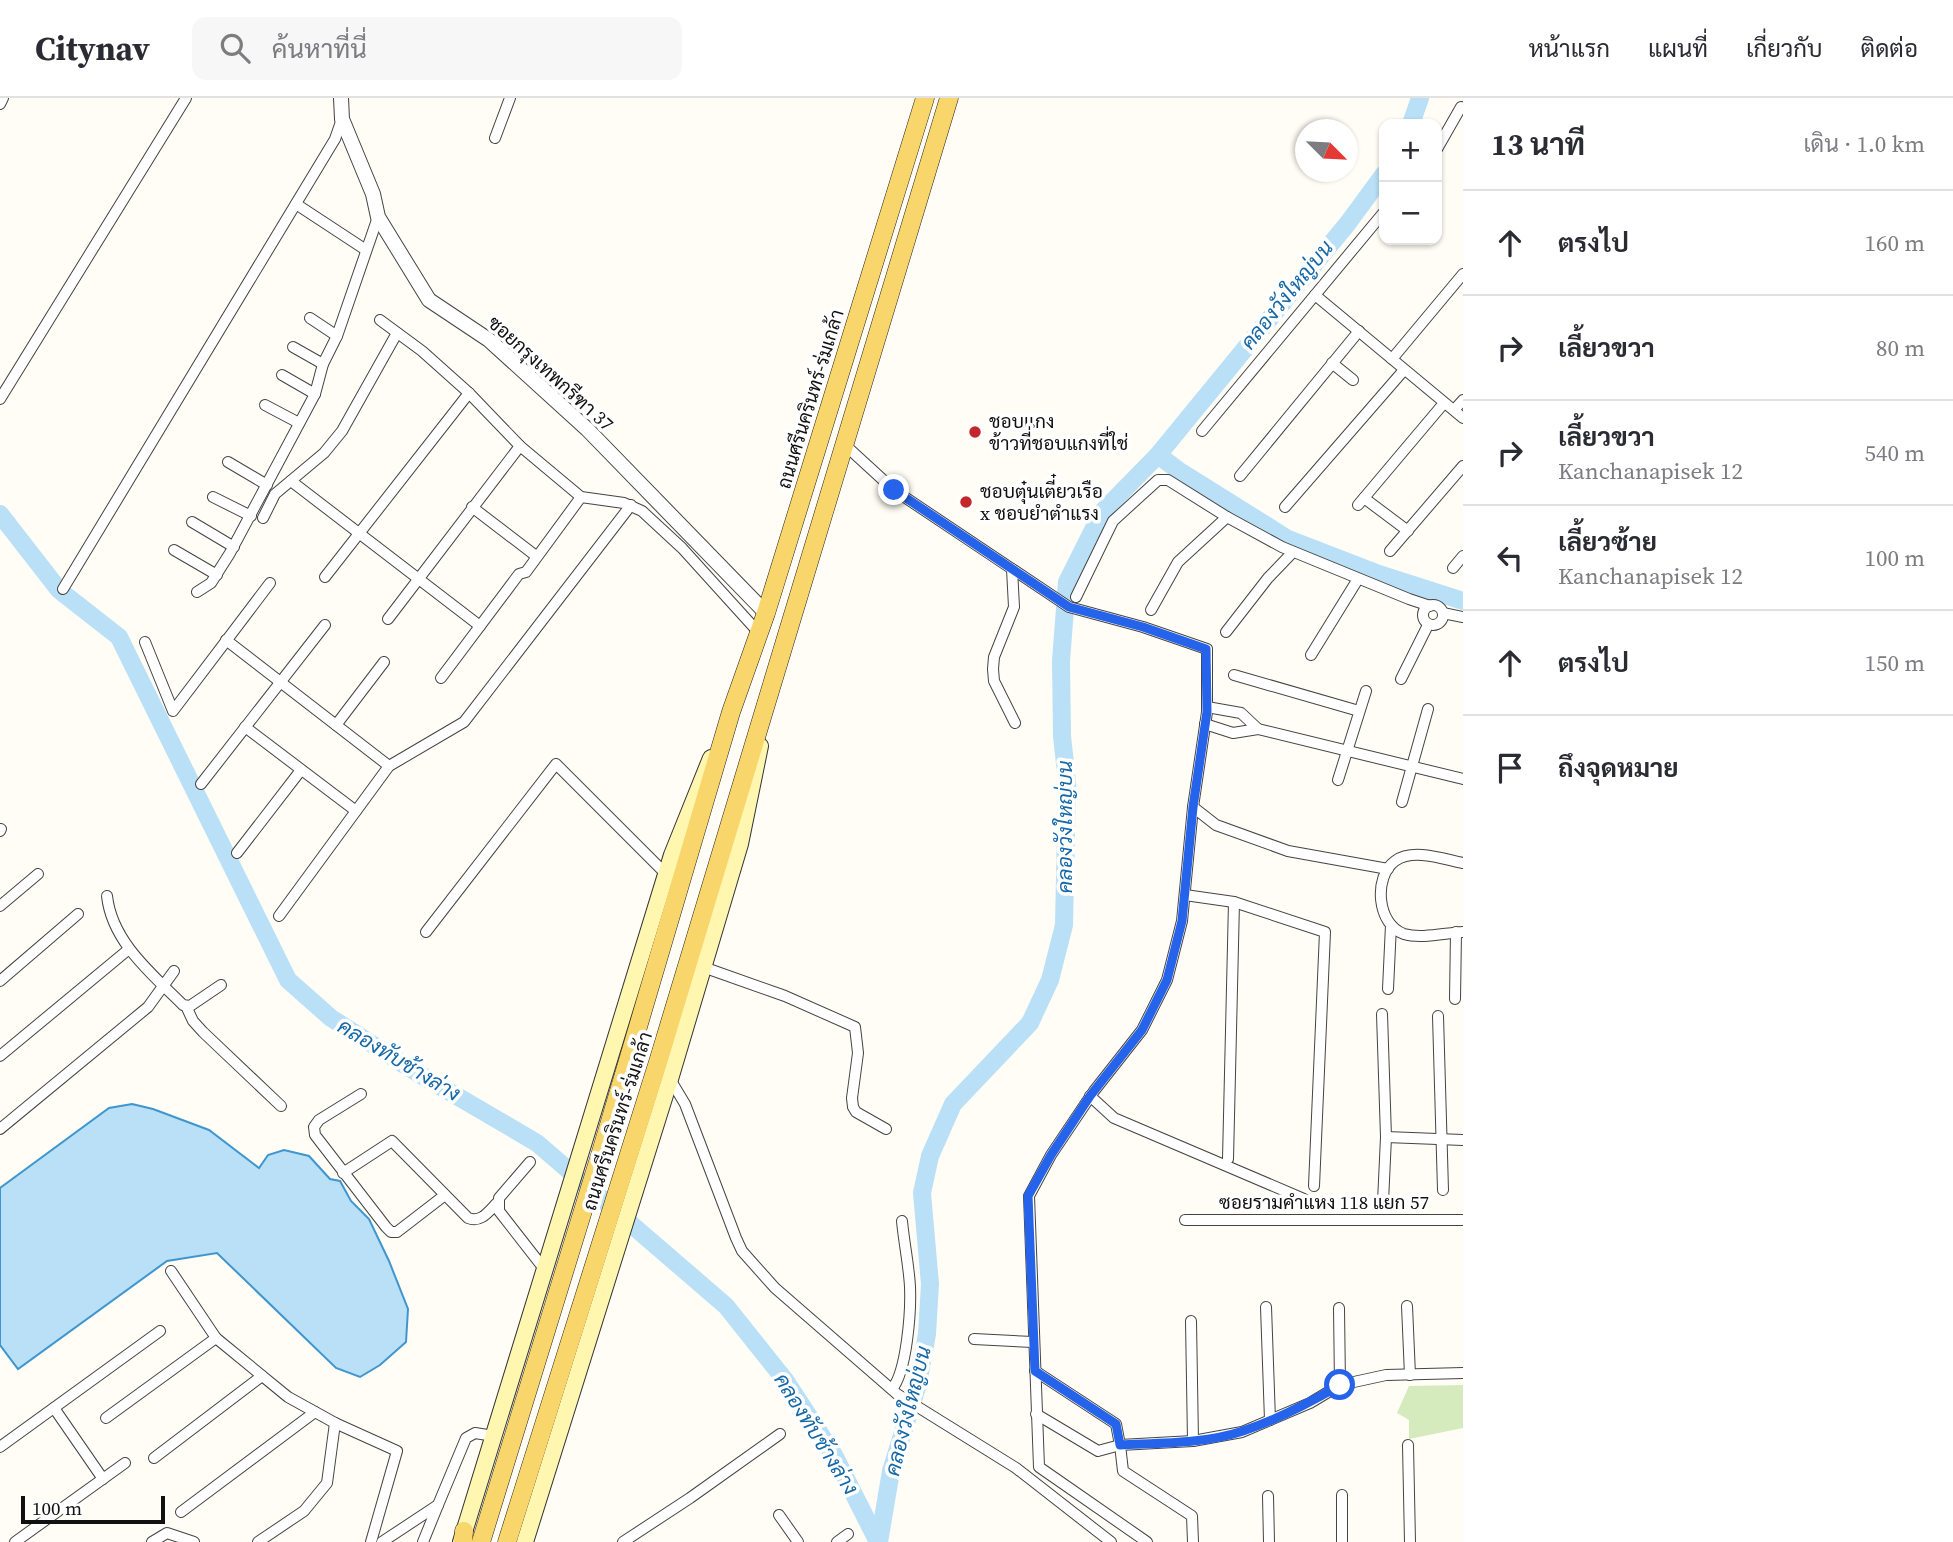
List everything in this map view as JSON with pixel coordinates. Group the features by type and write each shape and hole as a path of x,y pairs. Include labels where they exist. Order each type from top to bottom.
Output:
{"main road":[{"name":"ถนนศรีนครินทร์-ร่มเกล้า","path":"481,1542 601,1152 731,712 766,614 925,98"},
{"name":"ถนนศรีนครินทร์-ร่มเกล้า","path":"507,1542 765,713 949,98"},
{"name":"ถนนศรีนครินทร์-ร่มเกล้า","path":"463,1538 666,874 695,794 731,712"},
{"name":"ถนนศรีนครินทร์-ร่มเกล้า","path":"525,1542 670,1079 740,844 765,713"}],"street":[{"path":"0,104 3,98"},
{"path":"0,398 186,98"},
{"name":"ซอยกรุงเทพกรีฑา 37","path":"341,98 342,119 373,194 378,217 429,300 489,340 587,429 766,614"},
{"path":"495,138 510,98"},
{"path":"1442,140 1461,107"},
{"path":"63,589 335,139 342,119"},
{"path":"296,204 366,250"},
{"path":"197,592 206,589 234,547 315,394 323,364 337,336 378,217"},
{"path":"1202,431 1379,218"},
{"path":"1392,359 1463,274"},
{"path":"1315,295 1458,414 1463,400"},
{"path":"310,318 337,336"},
{"path":"380,320 469,393 520,446 581,497 631,505 642,511 682,548 759,633"},
{"path":"1240,476 1359,331"},
{"path":"263,518 275,494 324,453 342,431 397,333"},
{"path":"293,347 323,364"},
{"path":"1332,363 1353,380"},
{"path":"1284,507 1404,370"},
{"path":"282,375 315,394"},
{"path":"325,577 469,393"},
{"path":"1408,531 1361,501 1444,403"},
{"path":"265,405 299,424"},
{"path":"845,445 894,490 1069,607 1143,627 1206,649 1207,707 1193,807 1182,921 1167,980 1142,1030 1090,1096 1028,1196 1039,1467 1147,1542"},
{"path":"388,618 520,446"},
{"path":"228,463 267,485"},
{"path":"1390,551 1463,466"},
{"path":"1076,597 1113,522 1158,480 1172,481 1227,517 1293,552 1358,579 1435,606 1443,613 1463,617"},
{"path":"291,481 480,626"},
{"path":"213,497 251,516"},
{"path":"441,678 519,575 526,572 581,497"},
{"path":"279,916 389,766 464,722 631,505"},
{"path":"472,507 536,556"},
{"path":"1151,610 1178,562 1227,517"},
{"path":"192,522 234,547"},
{"path":"174,550 217,575"},
{"path":"1226,632 1268,578 1293,552"},
{"path":"1453,568 1463,556"},
{"path":"1012,569 1014,607 994,657 993,669 995,681 1015,723"},
{"path":"1311,655 1358,579"},
{"path":"145,642 173,711 270,583"},
{"path":"1428,625 1423,619 1424,611 1430,606"},
{"path":"1428,625 1436,625 1442,620 1443,613"},
{"path":"201,784 325,625"},
{"path":"1401,679 1428,625"},
{"path":"226,640 389,766"},
{"path":"336,725 384,662"},
{"path":"1234,674 1359,711"},
{"path":"1338,780 1366,691"},
{"path":"1207,707 1241,713 1258,729"},
{"path":"1402,802 1427,709"},
{"path":"1205,724 1233,733 1258,729 1463,779"},
{"path":"245,727 356,811"},
{"path":"426,932 556,764 666,874"},
{"path":"237,853 301,770"},
{"path":"1193,807 1216,825 1288,851 1388,869"},
{"path":"1455,999 1460,932 1411,935 1401,933 1391,925 1380,901 1388,869 1395,861 1414,854 1463,863"},
{"path":"0,906 38,874"},
{"path":"1185,895 1234,902 1325,932 1314,1186"},
{"path":"107,896 113,923 129,949 186,1006 193,1021 281,1106"},
{"path":"1228,1159 1234,902"},
{"path":"0,981 78,914"},
{"path":"1388,989 1391,925"},
{"path":"0,1056 129,949"},
{"path":"703,967 785,996 855,1027 858,1053 853,1107 856,1112 886,1129"},
{"path":"2,1122 148,1006 174,971"},
{"path":"186,1006 221,985"},
{"path":"1382,1014 1385,1137 1383,1202"},
{"path":"1438,1016 1443,1190"},
{"path":"670,1079 685,1104 736,1238 743,1251 775,1288 895,1392 1016,1468 1111,1542"},
{"path":"360,1094 319,1120 314,1127 315,1135 391,1232 397,1232 445,1195"},
{"path":"1090,1096 1114,1118 1304,1199"},
{"path":"1385,1137 1463,1140"},
{"path":"343,1173 392,1141 468,1218 475,1221 497,1203 530,1162"},
{"path":"497,1203 499,1211 530,1255 545,1270"},
{"name":"ซอยรามคำแหง 118 แยก 57","path":"1185,1220 1463,1220"},
{"path":"895,1392 905,1359 910,1290 902,1222"},
{"path":"171,1271 216,1338 288,1397 335,1423 397,1451 371,1542"},
{"path":"1407,1306 1410,1375"},
{"path":"1266,1307 1270,1420"},
{"path":"1339,1308 1340,1385"},
{"path":"1191,1321 1193,1441"},
{"path":"0,1447 160,1331"},
{"path":"106,1418 216,1338"},
{"path":"974,1339 1033,1342"},
{"path":"1035,1371 1116,1424 1123,1471 1192,1516 1193,1542"},
{"path":"1036,1414 1098,1451 1120,1445 1193,1441 1242,1432 1310,1403 1340,1385 1386,1376 1463,1373"},
{"path":"154,1458 262,1376"},
{"path":"54,1408 103,1479"},
{"path":"181,1512 315,1412"},
{"path":"258,1542 304,1511 327,1483 335,1423"},
{"path":"423,1542 466,1437 475,1433 494,1436"},
{"path":"623,1542 780,1434"},
{"path":"1408,1445 1410,1542"},
{"path":"15,1542 125,1463"},
{"path":"1342,1495 1342,1542"},
{"path":"1268,1496 1269,1542"},
{"path":"382,1542 438,1505"},
{"path":"779,1516 798,1542"},
{"path":"152,1542 167,1533 194,1542"},
{"path":"837,1542 848,1534"}],"green space":[{"path":"1463,1385 1463,1428 1409,1439 1409,1420 1397,1413 1409,1386"}],"water":[{"path":"132,1104 209,1130 259,1168 268,1155 284,1150 309,1156 330,1179 340,1181 351,1201 369,1219 389,1261 408,1309 406,1342 380,1365 360,1377 336,1368 217,1253 167,1261 18,1369 0,1345 0,1188 109,1108"}],"waterway":[{"name":"คลองวังใหญ่บน","path":"1413,119 1420,98"},
{"name":"คลองวังใหญ่บน","path":"879,1542 891,1471 918,1384 927,1334 930,1284 922,1193 930,1156 953,1104 1030,1023 1050,980 1064,925 1067,782 1062,736 1061,661 1067,582 1102,512 1158,455 1348,223 1379,181"},
{"path":"1158,455 1288,539 1376,573 1463,601"},
{"name":"คลองทับช้างล่าง","path":"0,514 59,590 119,637 288,980 331,1018 414,1071 537,1143 726,1306 785,1380 834,1455 878,1542"}],"place":[{"name":"ชอบแกง ข้าวที่ชอบแกงที่ใช่","path":"975,432"},
{"name":"ชอบตุ๋นเตี๋ยวเรือ x ชอบยำตำแรง","path":"966,502"}],"route":[{"path":"894,490 1069,607 1143,627 1206,649 1207,712 1193,807 1182,921 1167,980 1142,1030 1090,1096 1028,1196 1035,1371 1116,1424 1120,1445 1193,1441 1242,1432 1310,1403 1340,1385"}]}
